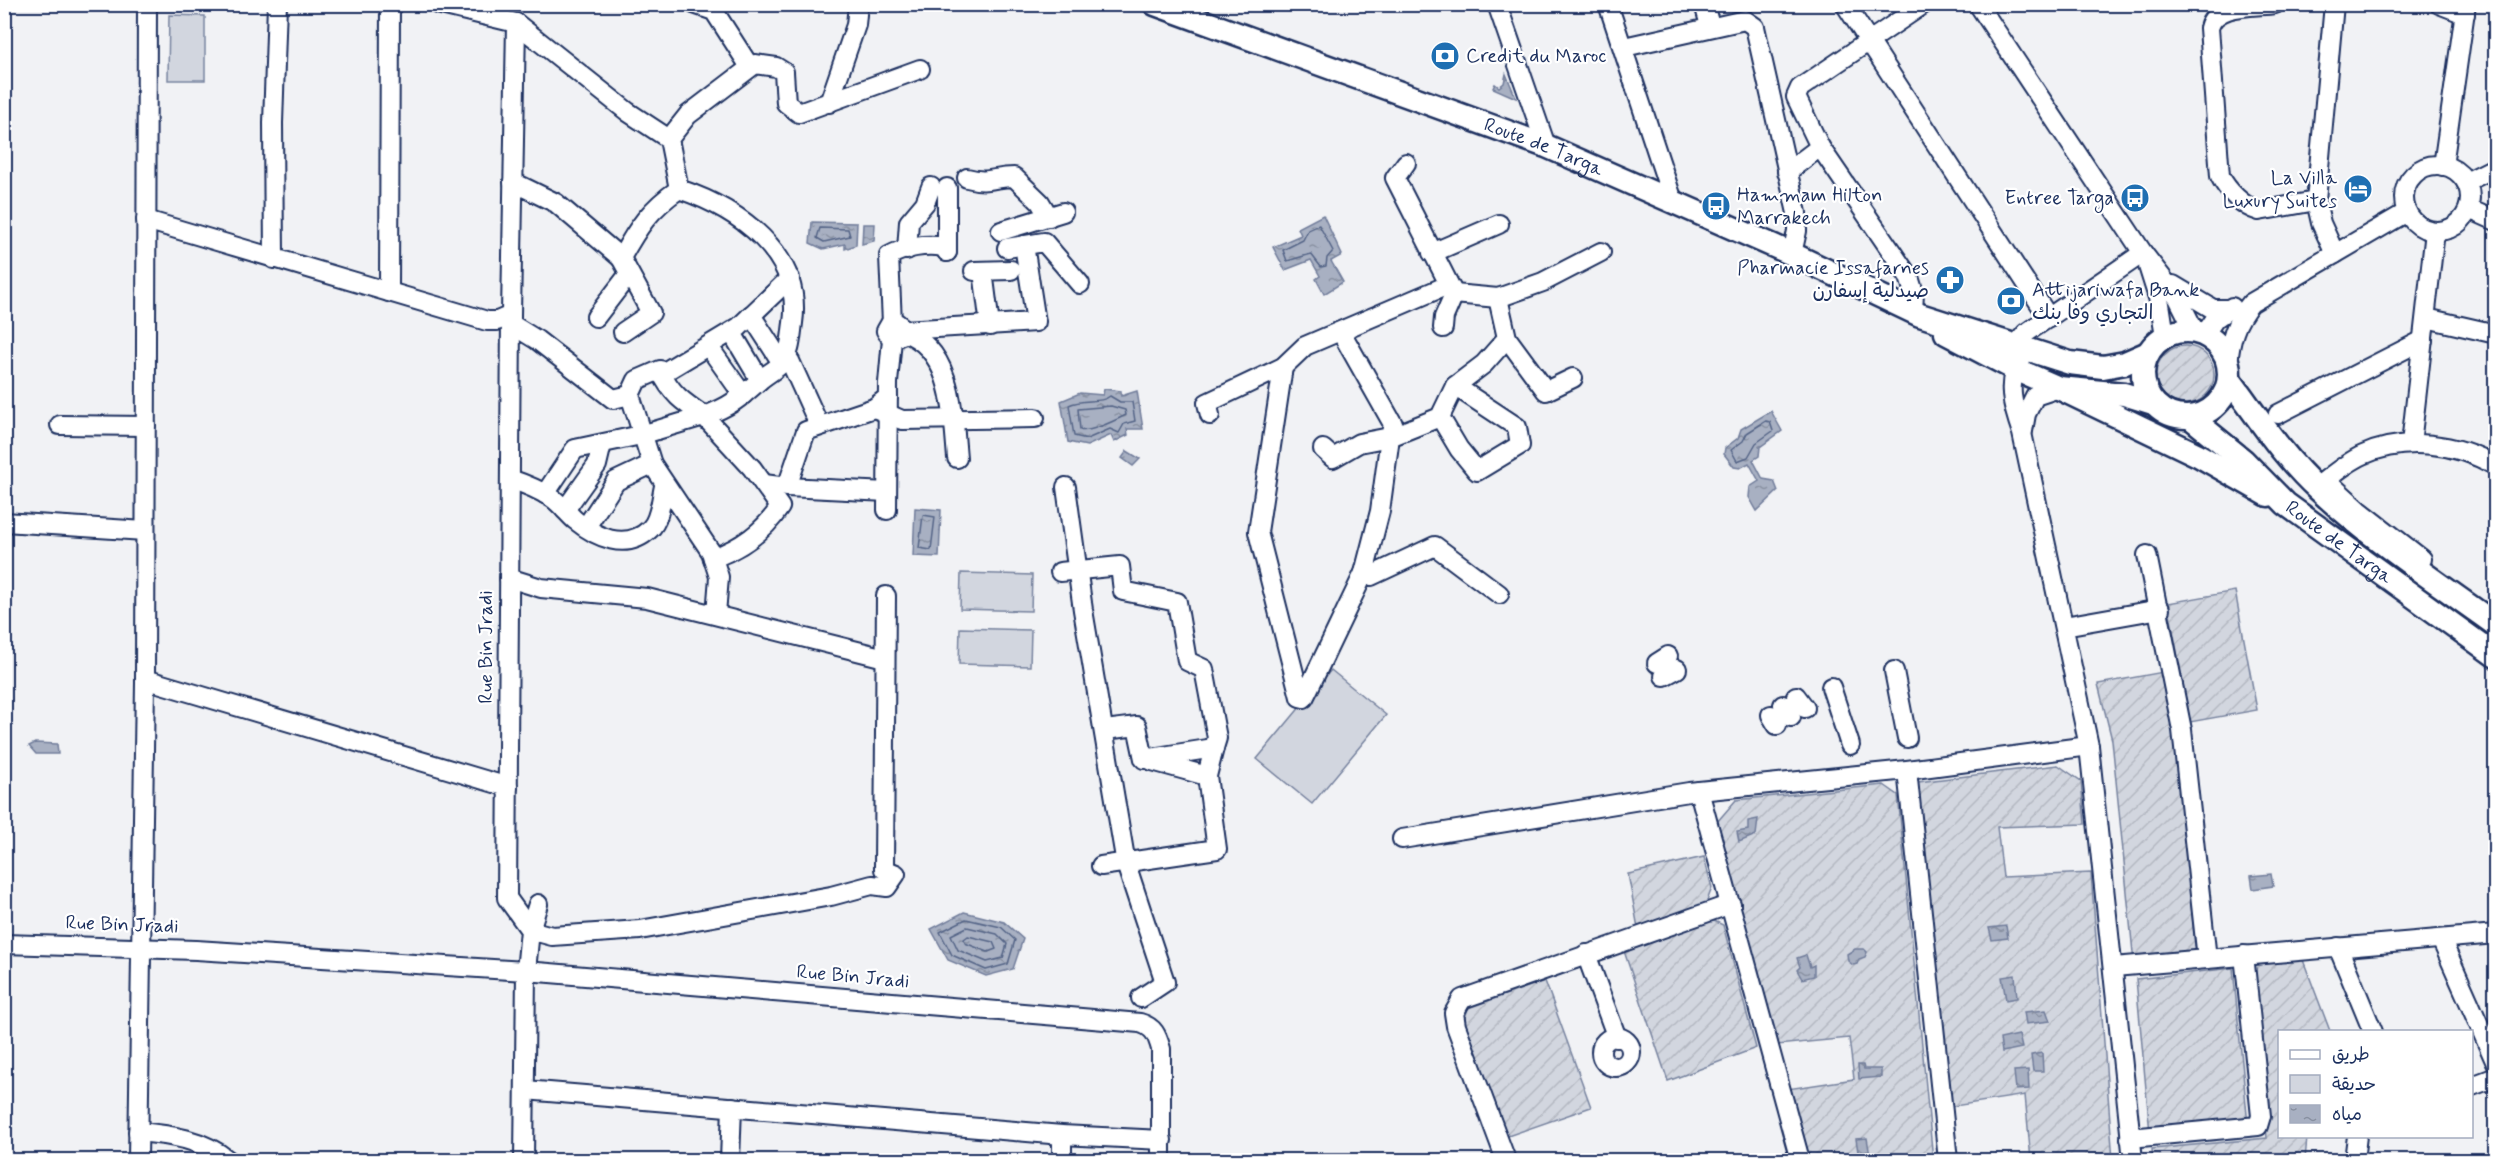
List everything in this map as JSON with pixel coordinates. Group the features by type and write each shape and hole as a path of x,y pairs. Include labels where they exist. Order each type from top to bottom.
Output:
{"main road":[{"name":"Route de Targa","path":"1155,4 1180,9 1546,146 1792,254 1917,314 1954,338 2015,369 2059,388 2124,394 2153,403"},
{"name":"Route de Targa","path":"1917,314 2070,363 2103,368 2148,353"},
{"path":"2179,332 2199,333 2220,347 2228,372 2223,397 2214,407 2190,417 2170,415 2153,403 2146,392 2142,378 2148,353 2165,336 2179,332"},
{"name":"Route de Targa","path":"2228,372 2260,421 2363,528 2496,625"},
{"path":"2059,388 2191,451 2286,504"},
{"name":"Route de Targa","path":"2190,417 2243,459 2286,504 2496,656"}],"street":[{"path":"138,1161 145,678 147,4"},
{"path":"274,259 273,123 277,4"},
{"path":"389,292 390,4"},
{"path":"437,4 516,23 628,112 669,139 679,189"},
{"path":"694,4 714,11 750,67"},
{"path":"829,103 856,25 858,4"},
{"path":"1497,4 1546,146"},
{"path":"1608,4 1673,201"},
{"path":"1704,4 1710,26"},
{"path":"1845,4 2049,318"},
{"path":"1917,314 1909,277 1820,147 1796,97 1800,88 1924,4"},
{"path":"1978,4 2104,190 2143,253 2178,297 2199,333 2227,309"},
{"path":"2275,4 2220,11 2211,21 2209,28 2220,176 2227,188 2253,209 2259,211 2316,201"},
{"path":"2334,4 2316,201 2321,224 2335,254"},
{"path":"2439,4 2466,9 2443,166"},
{"path":"1624,47 1745,20 1755,27 1797,213 1797,231 1792,254"},
{"name":"Rue Bin Jradi","path":"516,23 511,319 507,898 530,930"},
{"path":"669,139 688,115 755,64 776,67 784,72 786,103 799,112 920,69"},
{"path":"1776,116 1798,105"},
{"path":"1787,172 1820,147"},
{"path":"1406,163 1395,178 1451,290 1443,328"},
{"path":"2443,166 2456,171 2466,182 2470,195 2469,209 2456,226 2435,231 2421,227 2407,212 2405,191 2411,178 2422,169 2443,166"},
{"path":"2466,182 2496,167"},
{"path":"968,178 985,183 1002,177 1014,177 1056,215 1011,241"},
{"path":"513,182 556,203 625,266 651,313 623,332"},
{"path":"764,483 887,501 883,406 897,331 889,256 897,251 907,250 930,245 944,247 947,252 939,188 909,222 907,250"},
{"path":"596,317 625,266 640,223 679,189"},
{"path":"544,494 574,449 641,435 724,411 782,363 790,345 794,316 790,278 762,234 706,198 679,189"},
{"path":"2469,209 2496,221"},
{"path":"2167,282 2213,309 2227,309 2251,303 2407,212"},
{"path":"146,220 487,321 511,319 613,399 630,395"},
{"path":"1432,253 1499,224"},
{"path":"2411,444 2435,231"},
{"path":"1011,241 1044,242 1080,284"},
{"path":"897,331 1036,322 1011,241"},
{"path":"1210,415 1207,403 1283,368 1305,346 1451,290 1498,298 1543,282 1601,252"},
{"path":"2133,1161 2089,746 2022,433 2013,402 2015,369 2024,348 2026,333 2143,253"},
{"path":"2143,253 2158,294 2165,336"},
{"path":"990,326 978,271 1011,270"},
{"path":"661,374 732,333 790,278"},
{"path":"1498,298 1507,338 1546,392 1573,378"},
{"path":"2228,372 2230,342 2235,327 2239,317 2251,303"},
{"path":"751,315 782,363"},
{"path":"2426,318 2496,334"},
{"path":"897,331 914,336 928,350 947,378 957,458"},
{"path":"1283,368 1258,532 1295,687 1300,697 1304,698 1364,573 1380,511 1392,424 1341,332"},
{"path":"732,333 760,380"},
{"path":"1323,449 1332,458 1359,443 1390,436 1440,417 1455,386 1484,364 1507,338"},
{"path":"2277,414 2423,340"},
{"path":"709,347 743,395"},
{"path":"782,363 790,362 819,425"},
{"path":"713,558 734,550 769,524 780,507 764,483 704,416 680,401 660,370 638,380 630,395 652,464 664,486 713,558 718,577 716,614"},
{"path":"1440,417 1459,449 1477,471 1520,445 1517,427 1455,386"},
{"path":"2022,433 2026,414 2035,396 2059,388"},
{"path":"883,406 902,420 1035,418"},
{"path":"788,487 806,431 883,406"},
{"path":"60,425 146,426"},
{"path":"564,510 597,465 602,444"},
{"path":"2496,466 2469,453 2446,447 2411,444 2361,455 2321,483 2496,613"},
{"path":"586,527 616,481 652,464"},
{"path":"510,479 544,494 604,538 619,542 650,529 658,514 664,486"},
{"path":"1065,487 1069,572 1105,730 1125,864 1165,982 1142,998"},
{"path":"4,522 145,531"},
{"path":"1364,573 1371,576 1435,546 1499,594"},
{"path":"2147,555 2160,609 2182,730 2207,959"},
{"path":"1069,572 1120,566 1123,591 1178,602 1187,661 1204,669 1217,738 1207,776 1217,849 1101,866"},
{"path":"509,578 541,588 647,598 885,658"},
{"path":"530,930 552,936 640,930 831,896 872,885 887,887 896,874 884,869 887,744 886,596"},
{"path":"2064,626 2160,609"},
{"path":"1893,671 1907,738"},
{"path":"145,678 507,787"},
{"path":"1831,687 1850,745"},
{"path":"1105,730 1137,726 1144,759"},
{"path":"1402,839 1699,791 1907,770 2089,746"},
{"path":"1144,759 1214,748"},
{"path":"1144,759 1207,776"},
{"path":"1907,770 1948,1161"},
{"path":"1699,791 1800,1161"},
{"path":"524,1161 526,971 530,930 538,904"},
{"path":"1506,1161 1456,1026 1456,1005 1462,999 1482,990 1731,904"},
{"path":"2114,967 2496,934"},
{"path":"2441,939 2487,1024 2496,1064"},
{"name":"Rue Bin Jradi","path":"4,945 196,950 526,971 1140,1023 1150,1026 1157,1036 1161,1049 1162,1140"},
{"path":"2337,947 2370,1029"},
{"path":"1581,955 1611,1040"},
{"path":"2130,1138 2258,1126 2261,1116 2244,955"},
{"path":"2473,1086 2496,1077"},
{"path":"525,1090 1062,1135 1162,1140 1161,1161"},
{"path":"730,1161 732,1107"},
{"path":"138,1132 187,1139 212,1149 228,1161"},
{"path":"1062,1135 1062,1161"},
{"path":"2354,1161 2357,1138"}],"green space":[{"path":"169,15 205,16 205,80 168,80"},
{"path":"2179,346 2191,346 2206,354 2214,369 2214,381 2206,396 2191,404 2179,404 2164,396 2156,381 2156,369 2164,354"},
{"path":"961,573 1032,575 1031,611 960,609"},
{"path":"2235,591 2257,710 2190,722 2168,603"},
{"path":"960,628 1031,630 1030,666 959,664"},
{"path":"1331,670 1386,715 1312,804 1257,759"},
{"path":"2163,672 2175,731 2196,957 2134,963 2112,740 2098,684"},
{"path":"2058,765 2081,781 2085,824 1997,827 2003,877 2091,873 2113,1160 2031,1160 2025,1095 1948,1107 1918,782"},
{"path":"1884,785 1898,795 1933,1160 1807,1160 1787,1089 1854,1079 1849,1038 1777,1045 1717,822 1736,800"},
{"path":"1704,857 1712,888 1705,906 1638,928 1628,874"},
{"path":"1712,920 1723,925 1756,1048 1668,1081 1624,951"},
{"path":"2303,960 2330,1030 2278,1030 2278,1138 2307,1138 2305,1160 2153,1160 2152,1149 2267,1138 2252,965"},
{"path":"2233,968 2248,1125 2150,1133 2136,979"},
{"path":"1545,981 1591,1107 1502,1138 1463,1025 1468,1008"}],"water":[{"path":"1506,74 1516,98 1493,88 1495,84 1499,87 1504,83"},
{"path":"1323,215 1342,255 1331,261 1343,282 1324,294 1316,279 1320,276 1311,260 1285,270 1273,247 1301,235 1298,228"},
{"path":"812,222 857,223 856,245 845,249 845,244 823,249 810,243"},
{"path":"863,224 875,224 874,241 862,244"},
{"path":"1104,389 1121,391 1121,396 1137,391 1143,429 1127,429 1128,435 1114,442 1111,435 1087,446 1068,442 1061,401 1080,393 1103,395"},
{"path":"1771,411 1782,431 1760,447 1759,456 1753,460 1763,479 1774,481 1778,491 1757,511 1749,497 1750,487 1759,481 1749,463 1740,468 1734,467 1724,454 1725,448 1738,438 1741,429"},
{"path":"1127,451 1140,459 1133,466 1122,458"},
{"path":"915,508 941,510 939,557 913,556"},
{"path":"35,743 57,744 58,754 36,754 29,746"},
{"path":"1758,819 1756,835 1739,842 1737,832 1748,830 1748,821"},
{"path":"2271,874 2273,886 2253,889 2251,876"},
{"path":"964,912 1004,922 1023,939 1013,969 986,976 948,960 931,929"},
{"path":"2006,926 2008,938 1992,940 1989,928"},
{"path":"1855,949 1864,949 1867,952 1865,957 1853,965 1848,961 1847,954"},
{"path":"1806,955 1810,967 1814,965 1814,976 1802,979 1797,970 1800,967 1797,958"},
{"path":"2015,975 2017,998 2006,1000 2002,977"},
{"path":"2046,1010 2050,1021 2026,1024 2024,1012"},
{"path":"2019,1035 2022,1048 2002,1052 2000,1039"},
{"path":"2042,1053 2043,1071 2033,1071 2031,1055"},
{"path":"1858,1065 1863,1065 1864,1069 1881,1069 1881,1077 1859,1079"},
{"path":"2028,1070 2029,1089 2016,1090 2014,1071"},
{"path":"1867,1138 1870,1156 1859,1158 1856,1139"}],"place":[{"name":"Credit du Maroc","path":"1445,56"},
{"name":"La Villa Luxury Suites","path":"2358,189"},
{"name":"Entree Targa","path":"2135,198"},
{"name":"Hammam Hilton Marrakech","path":"1716,206"},
{"name":"Pharmacie Issafarnes صيدلية إسفارن","path":"1950,280"},
{"name":"Attijariwafa Bank التجاري وفا بنك","path":"2011,301"}]}
